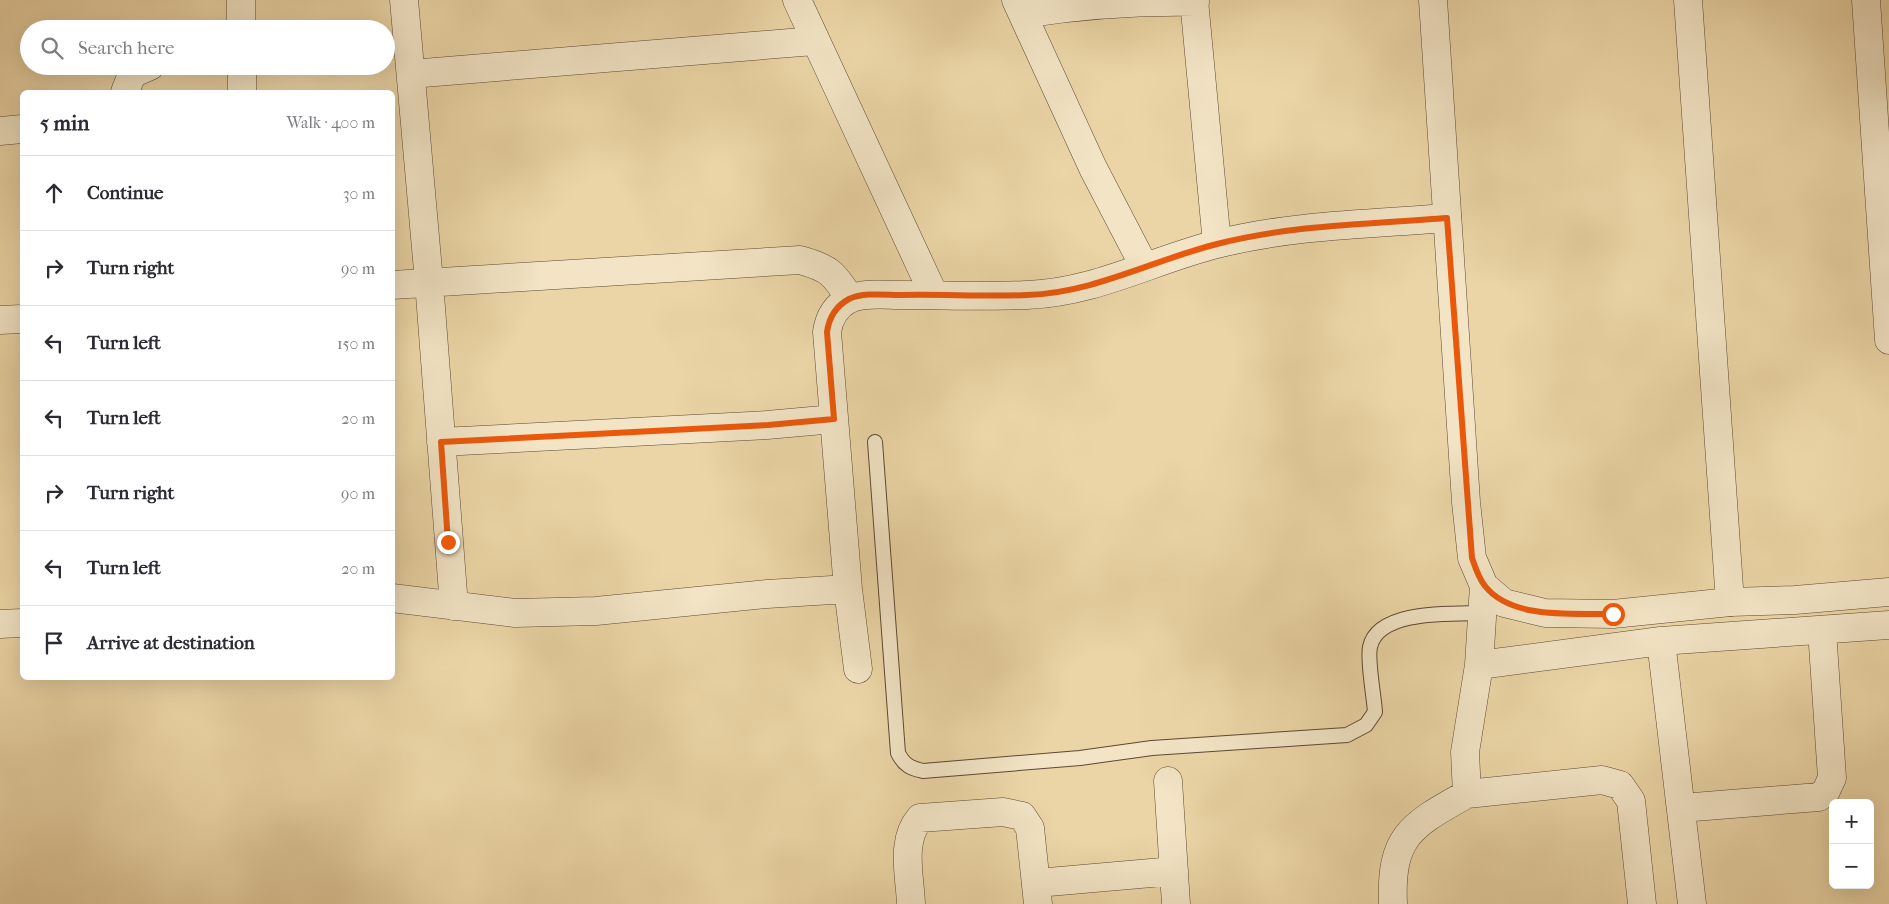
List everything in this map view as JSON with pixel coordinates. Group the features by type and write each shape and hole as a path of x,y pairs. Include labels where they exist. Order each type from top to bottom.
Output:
{"street":[{"path":"241,0 241,20"},
{"path":"404,0 429,282 454,606"},
{"path":"797,0 934,294"},
{"path":"1433,0 1471,549 1472,558 1484,586 1480,665 1465,752 1467,794"},
{"path":"1688,0 1730,602"},
{"path":"1866,0 1889,340"},
{"path":"1144,266 1093,168 1020,7 1067,7 1143,1 1194,1 1217,244"},
{"path":"411,74 814,40"},
{"path":"126,90 132,75"},
{"path":"242,75 242,90"},
{"path":"0,131 20,129"},
{"path":"858,669 848,589 827,332 829,321 836,309 850,299 878,295 1028,295 1055,293 1116,278 1144,266 1217,244 1304,230 1447,218"},
{"path":"395,285 800,260 823,266 838,280 850,299"},
{"path":"0,320 20,319"},
{"path":"441,442 768,425 834,419"},
{"path":"1484,586 1504,603 1545,613 1613,614 1730,602 1795,600 1889,592"},
{"path":"395,598 515,613 596,611 767,594 848,589"},
{"path":"0,624 20,623"},
{"path":"1480,665 1662,641 1889,626"},
{"path":"1681,808 1819,797 1826,791 1832,778 1822,630"},
{"path":"1662,641 1692,904"},
{"path":"1393,904 1394,871 1400,846 1420,820 1467,794 1602,780 1620,785 1631,801 1642,904"},
{"path":"1168,781 1176,904"},
{"path":"911,904 908,842 912,828 920,818 1003,812 1022,816 1030,828 1038,894 1174,870"}],"lane":[{"path":"875,442 898,752 902,762 911,768 923,771 1080,758 1152,748 1347,735 1366,725 1375,712 1370,648 1375,634 1386,624 1418,616 1483,613"}],"route":[{"path":"448,542 441,442 686,430 834,419 827,332 829,321 836,309 850,299 878,295 992,296 1055,293 1116,278 1144,266 1217,244 1256,236 1447,218 1466,502 1472,558 1484,586 1504,603 1545,613 1613,614"}]}
